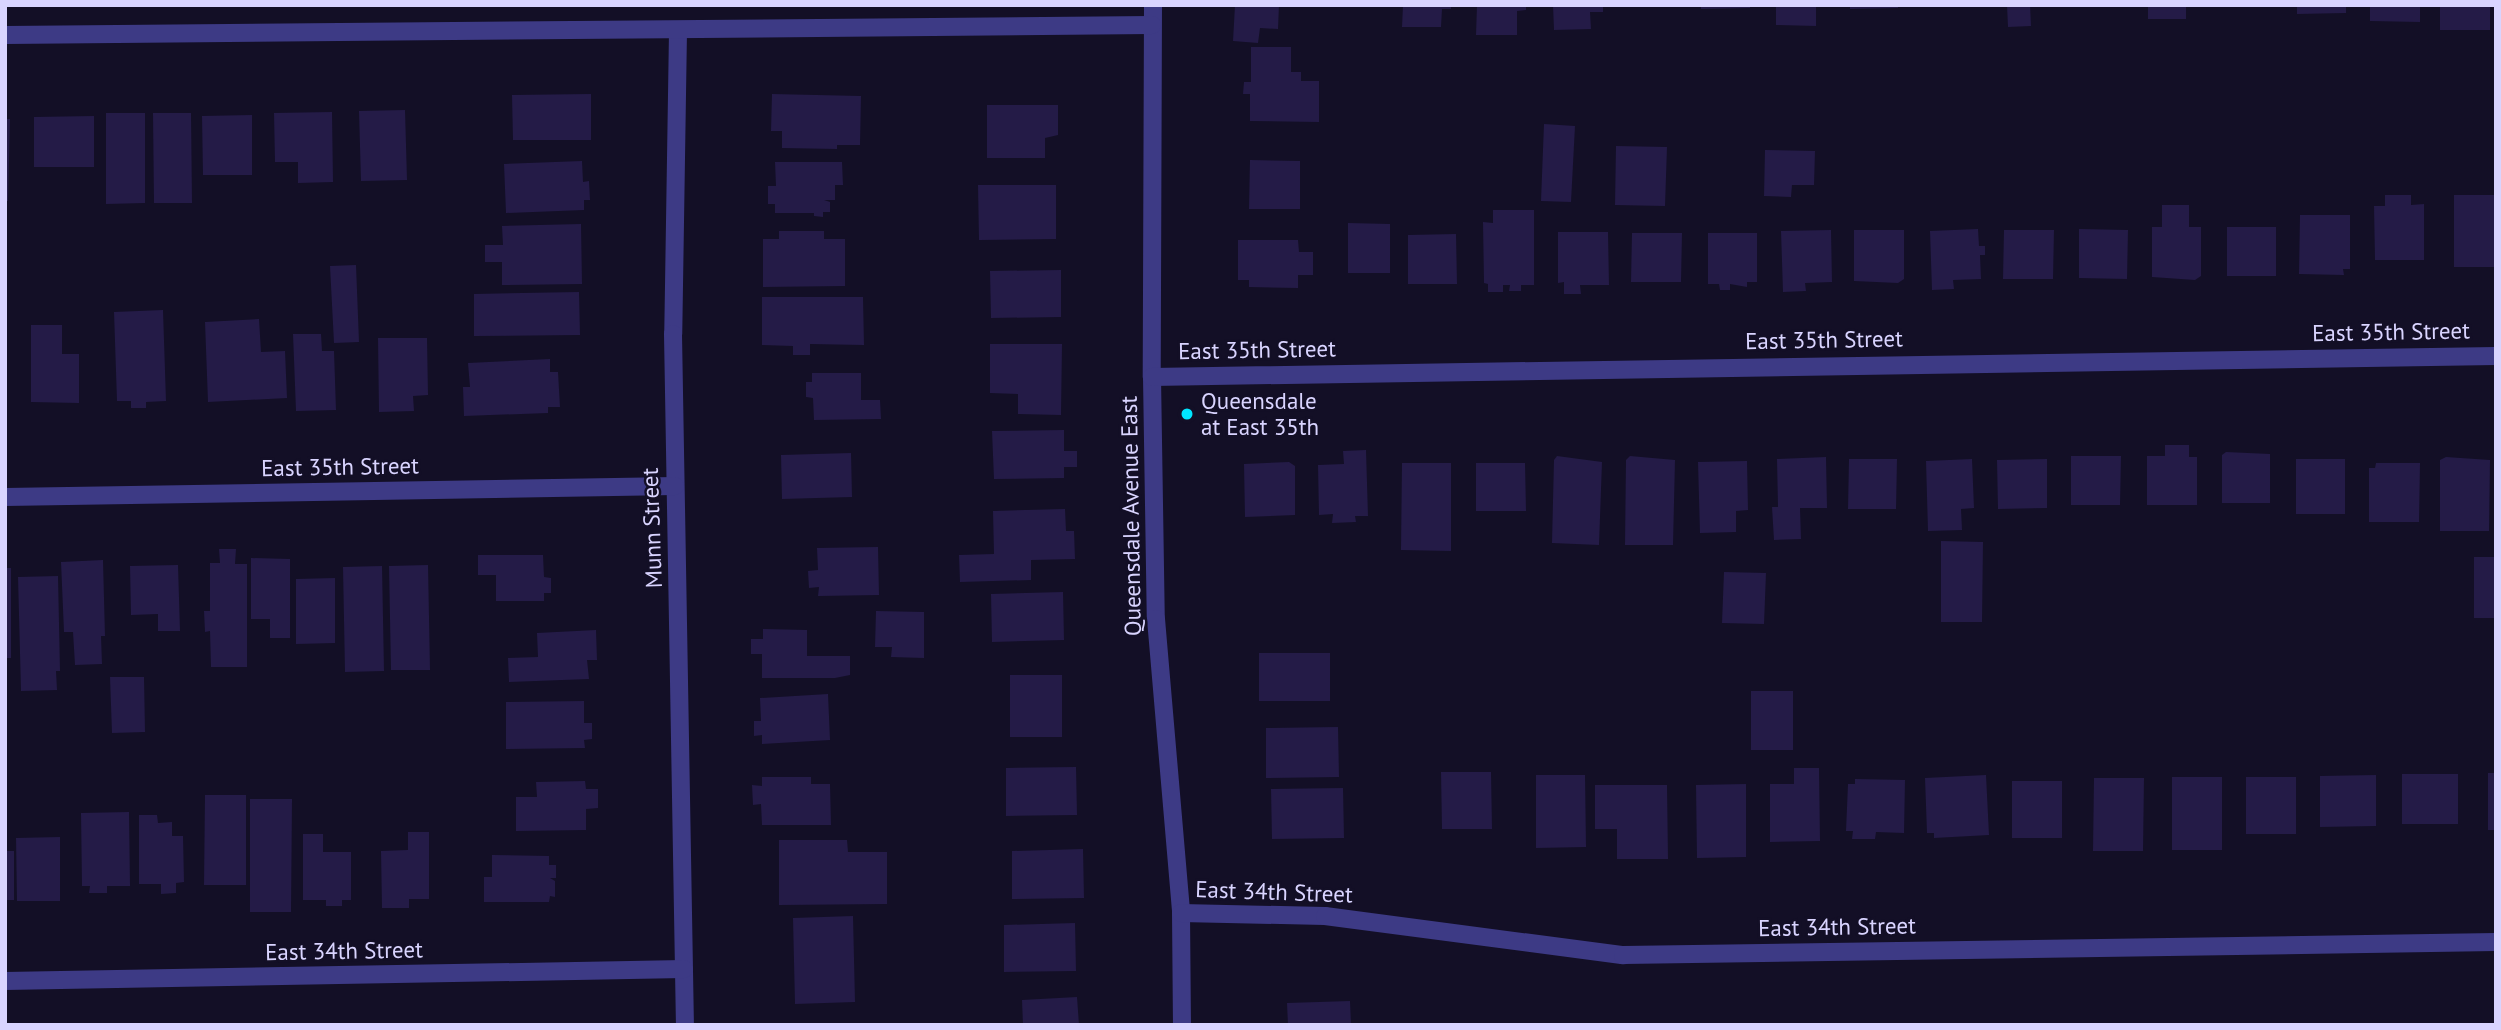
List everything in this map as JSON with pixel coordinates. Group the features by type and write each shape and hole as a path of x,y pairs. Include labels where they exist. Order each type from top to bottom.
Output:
{"street":[{"name":"Queensdale Avenue East","path":"1153,5 1152,376 1156,619 1181,913 1182,1025"},
{"path":"5,35 1152,25"},
{"name":"Munn Street","path":"678,31 673,334 685,1025"},
{"name":"East 35th Street","path":"1152,376 2496,356"},
{"name":"East 35th Street","path":"5,497 675,486"},
{"name":"East 34th Street","path":"1181,913 1325,916 1623,955 2496,942"},
{"name":"East 34th Street","path":"5,981 684,969"}],"building":[{"path":"1235,5 1279,5 1278,29 1260,28 1258,43 1233,41"},
{"path":"1403,5 1451,5 1451,9 1442,9 1441,27 1402,27"},
{"path":"1477,5 1526,5 1526,10 1517,11 1517,35 1476,35"},
{"path":"1553,5 1603,5 1603,12 1590,12 1591,29 1554,30"},
{"path":"1701,5 1750,5 1750,8 1701,9"},
{"path":"1776,5 1816,5 1816,26 1776,25"},
{"path":"1850,5 1898,5 1898,8 1850,9"},
{"path":"2007,5 2030,5 2031,26 2008,27"},
{"path":"2148,5 2186,5 2186,19 2148,19"},
{"path":"2297,5 2346,5 2346,13 2297,14"},
{"path":"2370,5 2420,5 2420,22 2370,21"},
{"path":"2440,5 2490,5 2490,30 2440,30"},
{"path":"1251,47 1291,47 1291,72 1301,72 1301,81 1319,81 1319,122 1250,121 1250,94 1243,94 1244,82 1251,82"},
{"path":"591,94 591,140 513,140 512,95"},
{"path":"772,94 861,96 860,145 837,145 837,149 782,148 782,131 771,131"},
{"path":"987,105 1058,105 1058,135 1045,138 1045,158 987,158"},
{"path":"405,110 407,180 361,181 359,111"},
{"path":"332,112 333,182 298,183 298,162 275,162 274,113"},
{"path":"106,113 145,113 145,203 106,204"},
{"path":"153,113 191,113 192,203 154,203"},
{"path":"252,115 252,175 203,175 202,116"},
{"path":"94,116 94,167 34,167 34,117"},
{"path":"5,119 10,119 8,201 5,201"},
{"path":"1544,124 1575,126 1571,202 1541,201"},
{"path":"1616,146 1667,147 1665,206 1615,205"},
{"path":"1765,150 1815,151 1814,185 1792,185 1791,197 1764,196"},
{"path":"1250,160 1300,161 1300,209 1249,209"},
{"path":"582,161 583,182 589,181 590,200 584,200 584,210 506,213 504,164"},
{"path":"775,162 842,162 843,185 835,185 835,200 824,200 830,202 830,212 823,212 823,217 814,216 814,213 775,213 775,204 768,204 768,186 776,186"},
{"path":"978,185 1056,185 1056,239 979,240"},
{"path":"2385,195 2411,195 2411,205 2424,204 2424,260 2375,260 2374,206 2385,206"},
{"path":"2454,195 2496,195 2496,267 2454,267"},
{"path":"2162,205 2189,205 2189,227 2201,227 2201,276 2195,280 2152,277 2152,227 2162,227"},
{"path":"1493,210 1534,210 1534,285 1521,285 1521,291 1509,291 1510,285 1503,285 1503,292 1488,292 1488,284 1484,283 1483,222 1493,223"},
{"path":"2300,215 2350,215 2350,269 2343,269 2344,275 2299,274"},
{"path":"1348,223 1390,224 1390,273 1348,273"},
{"path":"581,224 582,284 502,285 502,262 485,262 485,245 503,245 502,226"},
{"path":"2227,227 2276,227 2276,276 2227,276"},
{"path":"1978,229 1979,246 1985,246 1985,255 1980,255 1981,279 1953,280 1954,289 1932,290 1930,231"},
{"path":"2079,229 2128,230 2127,279 2079,278"},
{"path":"1831,230 1832,282 1805,283 1806,291 1783,292 1781,231"},
{"path":"1854,230 1904,230 1904,279 1898,283 1854,281"},
{"path":"2004,230 2054,230 2053,279 2003,279"},
{"path":"779,231 824,231 824,239 845,239 845,286 763,287 763,239 779,239"},
{"path":"1558,232 1608,232 1609,285 1580,285 1581,294 1564,294 1564,282 1558,283"},
{"path":"1632,233 1682,233 1681,282 1631,282"},
{"path":"1708,233 1757,233 1757,282 1747,282 1747,287 1730,284 1730,290 1720,290 1719,284 1708,284"},
{"path":"1456,234 1457,284 1408,284 1408,235"},
{"path":"1238,240 1298,240 1299,252 1313,252 1313,275 1298,275 1298,288 1249,287 1249,280 1238,280"},
{"path":"356,265 359,342 334,343 330,266"},
{"path":"1061,270 1061,317 991,318 990,271"},
{"path":"579,292 580,335 474,336 474,294"},
{"path":"762,297 863,297 864,345 810,344 810,355 793,355 793,346 762,345"},
{"path":"163,310 166,401 146,402 146,408 131,408 131,401 117,401 114,312"},
{"path":"259,319 261,352 285,351 287,398 208,402 205,322"},
{"path":"31,325 62,325 62,354 79,354 79,403 31,402"},
{"path":"293,334 321,334 322,351 334,351 336,410 296,411"},
{"path":"378,338 427,338 428,395 413,396 414,411 379,412"},
{"path":"990,344 1062,344 1061,415 1018,414 1018,394 990,393"},
{"path":"550,359 550,372 558,372 560,407 548,407 548,413 464,416 463,387 470,387 468,363"},
{"path":"812,373 861,373 861,400 880,400 881,419 814,420 813,398 806,397 806,382 812,382"},
{"path":"1064,430 1064,451 1077,451 1077,467 1064,467 1064,478 994,479 992,431"},
{"path":"2165,445 2189,445 2189,457 2197,457 2197,505 2147,505 2147,456 2165,456"},
{"path":"1366,450 1368,516 1355,516 1356,522 1332,523 1333,514 1319,515 1318,465 1344,464 1343,451"},
{"path":"2226,452 2270,454 2270,503 2222,503 2222,455"},
{"path":"851,453 852,497 782,499 781,455"},
{"path":"1557,456 1602,462 1599,545 1552,543 1554,460"},
{"path":"1630,456 1675,460 1673,545 1625,545 1626,460"},
{"path":"2071,456 2121,456 2120,505 2071,505"},
{"path":"1826,457 1827,508 1800,508 1801,539 1774,540 1772,507 1778,507 1777,459"},
{"path":"2446,457 2490,460 2489,531 2440,531 2440,460"},
{"path":"1849,459 1897,459 1896,509 1848,509"},
{"path":"1972,459 1974,508 1961,509 1962,530 1928,531 1926,461"},
{"path":"2047,459 2047,508 1998,509 1997,460"},
{"path":"2296,459 2345,459 2345,514 2296,514"},
{"path":"1747,461 1748,510 1736,511 1736,532 1700,533 1698,462"},
{"path":"1289,462 1295,466 1295,515 1245,517 1244,464"},
{"path":"1402,463 1451,463 1451,551 1401,550"},
{"path":"1476,463 1525,463 1526,511 1476,511"},
{"path":"2376,463 2420,463 2419,522 2369,522 2369,468 2375,468"},
{"path":"1065,509 1066,531 1074,531 1075,559 1031,560 1031,580 960,582 959,555 994,554 993,511"},
{"path":"1941,541 1983,542 1982,622 1941,622"},
{"path":"878,547 879,595 818,596 819,587 809,588 808,571 818,570 817,548"},
{"path":"219,549 236,549 235,564 247,564 247,667 211,667 210,631 205,632 204,611 210,611 210,563 220,563"},
{"path":"478,555 543,555 544,577 551,578 551,593 544,593 544,601 496,601 496,575 478,575"},
{"path":"2474,557 2496,557 2496,618 2474,618"},
{"path":"251,558 290,559 290,638 270,638 270,619 251,619"},
{"path":"103,560 105,636 101,636 102,664 75,665 73,632 64,632 61,562"},
{"path":"178,565 180,631 158,631 158,614 131,615 130,566"},
{"path":"428,565 430,670 391,670 389,566"},
{"path":"382,566 384,671 345,672 343,567"},
{"path":"5,568 11,568 11,658 5,658"},
{"path":"1724,572 1766,573 1764,624 1722,623"},
{"path":"58,576 60,671 56,671 57,690 21,691 18,577"},
{"path":"335,578 335,643 296,644 296,579"},
{"path":"1063,592 1064,640 992,642 991,594"},
{"path":"876,611 924,612 924,658 891,657 892,647 875,647"},
{"path":"763,629 807,630 807,656 850,656 850,675 835,678 762,678 762,654 751,654 751,639 763,639"},
{"path":"596,630 597,660 587,660 589,679 509,682 508,658 538,657 537,633"},
{"path":"1259,653 1330,653 1330,701 1259,701"},
{"path":"1010,675 1062,675 1062,737 1010,737"},
{"path":"110,677 144,677 145,732 112,733"},
{"path":"1751,691 1793,691 1793,750 1751,750"},
{"path":"828,694 830,740 762,744 762,735 754,736 754,721 761,721 760,698"},
{"path":"584,701 584,723 592,723 592,739 584,740 585,748 506,749 506,702"},
{"path":"1338,727 1339,777 1266,778 1266,728"},
{"path":"1076,767 1077,815 1006,816 1006,768"},
{"path":"1794,768 1819,768 1820,841 1770,842 1770,784 1794,784"},
{"path":"1441,772 1491,772 1492,829 1442,829"},
{"path":"2488,773 2496,773 2496,830 2488,830"},
{"path":"2402,774 2458,774 2458,824 2402,824"},
{"path":"1536,775 1585,775 1586,847 1536,848"},
{"path":"1986,775 1989,835 1934,838 1934,833 1927,833 1925,778"},
{"path":"2376,775 2376,826 2320,827 2320,776"},
{"path":"762,777 811,777 811,784 830,784 831,825 762,825 761,804 753,805 752,785 762,786"},
{"path":"2172,777 2222,777 2222,850 2172,850"},
{"path":"2246,777 2296,777 2296,834 2246,834"},
{"path":"2094,778 2144,778 2143,851 2093,851"},
{"path":"1855,779 1905,780 1904,833 1876,832 1875,839 1852,839 1853,831 1846,831 1848,784 1855,784"},
{"path":"585,781 586,789 598,789 598,808 586,809 586,830 516,831 516,797 537,797 536,782"},
{"path":"2012,781 2062,781 2062,838 2012,838"},
{"path":"1746,784 1746,857 1697,858 1696,785"},
{"path":"1595,785 1667,785 1668,859 1617,859 1617,829 1595,829"},
{"path":"1343,788 1344,838 1272,839 1271,789"},
{"path":"205,795 246,795 246,885 204,885"},
{"path":"250,799 292,799 291,912 250,912"},
{"path":"129,812 130,886 107,886 107,893 89,893 90,886 82,886 81,813"},
{"path":"139,815 157,815 158,823 172,822 172,836 183,836 184,882 176,883 176,893 161,894 161,884 139,884"},
{"path":"408,832 429,832 429,899 409,899 409,908 382,908 381,851 408,850"},
{"path":"303,834 323,834 323,852 351,852 351,900 342,900 342,906 326,906 326,900 303,900"},
{"path":"60,837 60,901 17,901 16,838"},
{"path":"779,840 847,840 848,852 887,852 887,904 779,905"},
{"path":"1083,849 1084,898 1012,899 1012,851"},
{"path":"5,851 14,851 14,900 5,900"},
{"path":"492,855 549,856 549,865 556,865 556,878 550,878 555,881 555,897 550,896 549,902 484,902 484,877 492,877"},
{"path":"853,916 855,1002 795,1004 793,918"},
{"path":"1075,923 1076,971 1004,972 1004,925"},
{"path":"1077,997 1079,1025 1023,1025 1022,1000"},
{"path":"1350,1001 1351,1025 1288,1025 1287,1003"}],"place":[{"name":"Queensdale at East 35th","path":"1187,414"}]}
